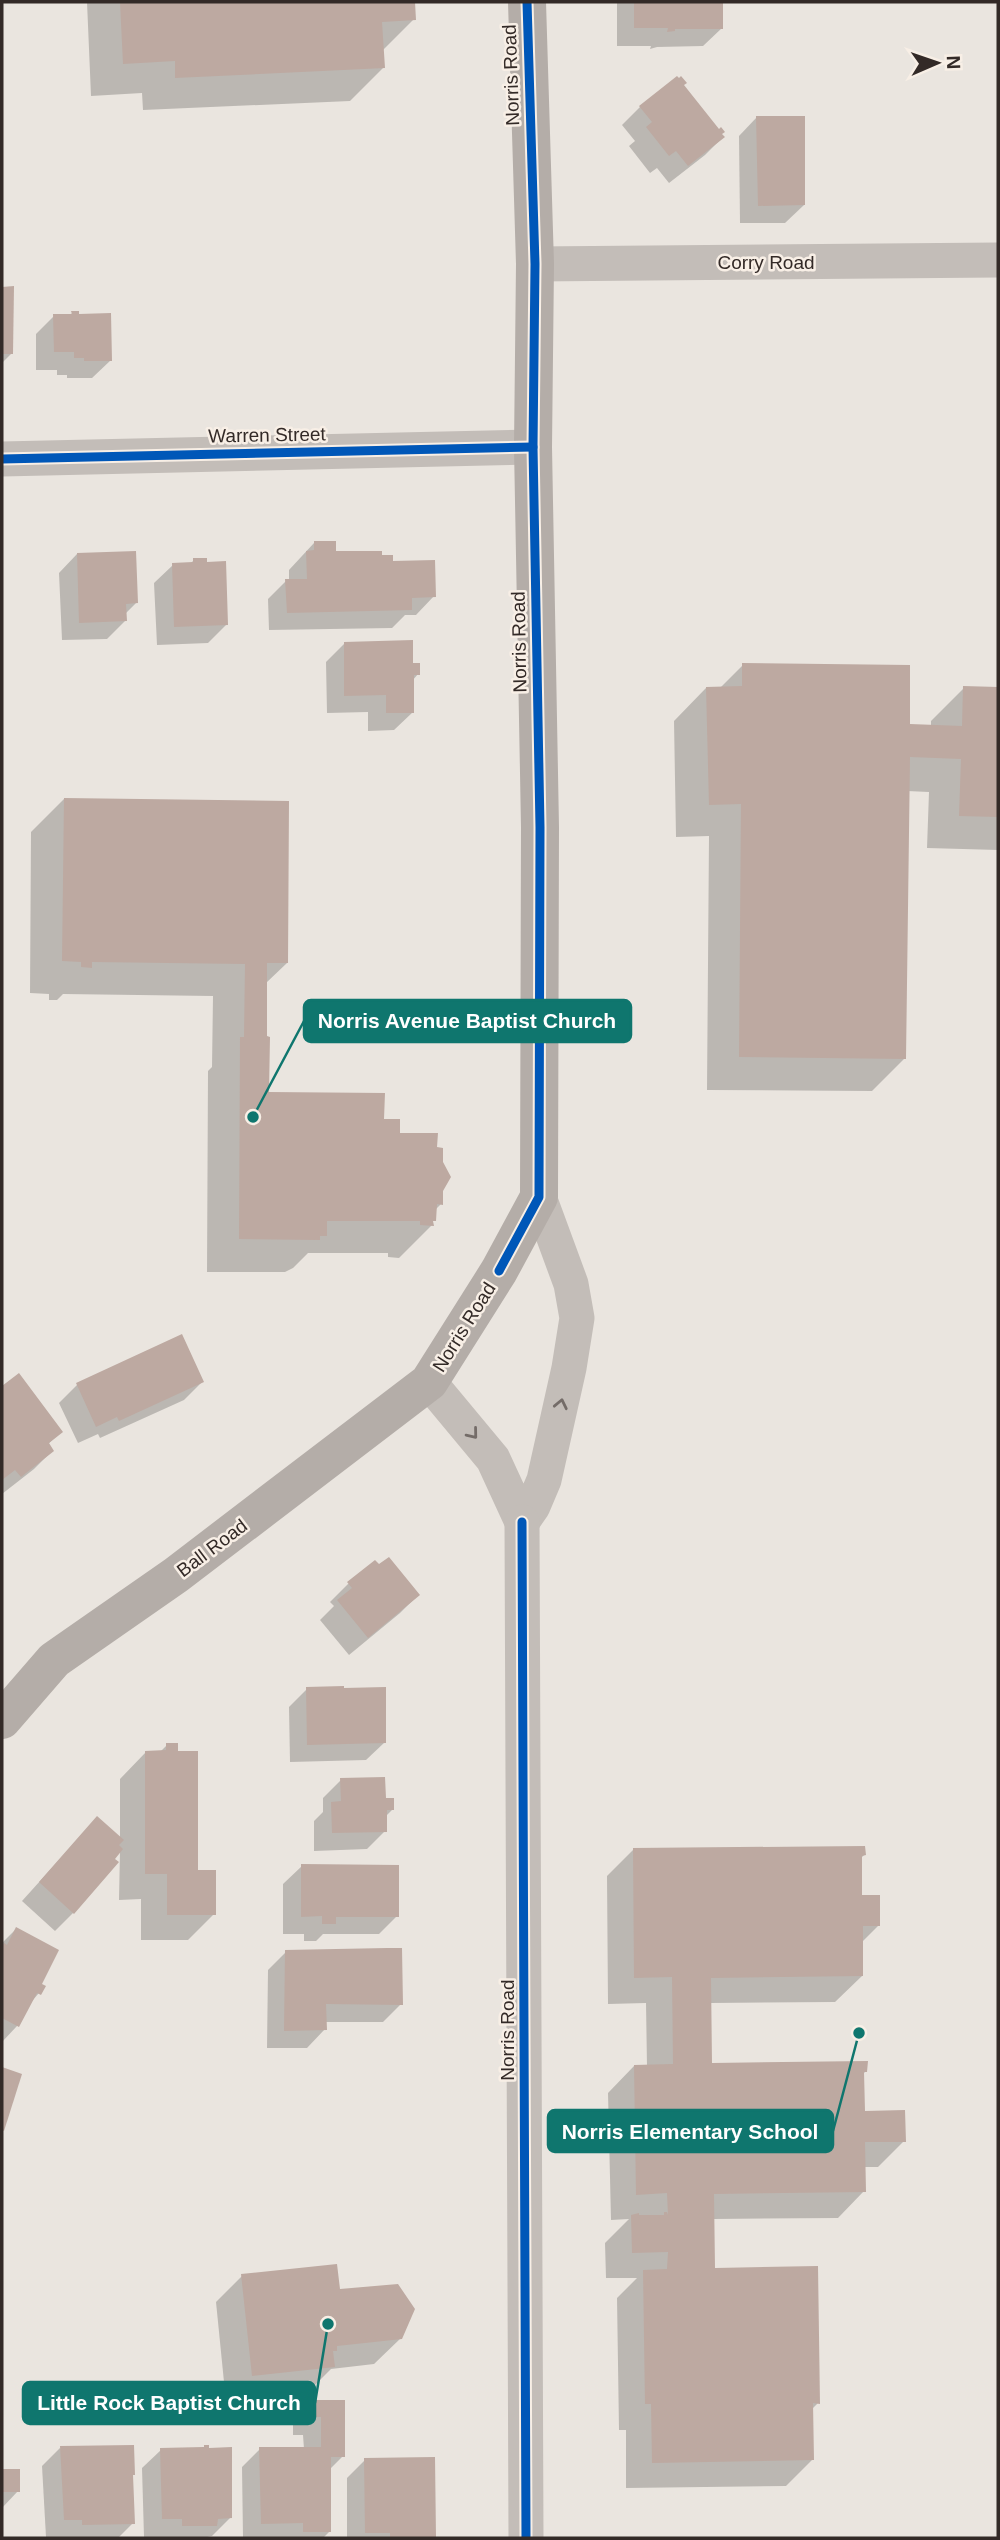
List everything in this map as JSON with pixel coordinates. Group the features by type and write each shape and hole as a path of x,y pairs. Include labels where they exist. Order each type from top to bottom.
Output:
{"main road":[{"name":"Norris Road","path":"429,1382 499,1271 538,1197 540,827 533,447 535,264 527,2"},
{"name":"Ball Road","path":"2,1720 54,1660 176,1575 429,1382"}],"street":[{"name":"Corry Road","path":"535,264 998,260"},
{"name":"Warren Street","path":"2,459 533,447"},
{"name":"Norris Road","path":"522,1522 533,1506 544,1480 578,1318 571,1284 538,1197"},
{"name":"Norris Road","path":"429,1382 493,1459 522,1522 526,2538"}],"building":[{"path":"120,2 415,2 416,20 382,22 385,68 175,78 175,61 123,64"},
{"path":"634,2 723,2 723,29 675,29 667,32 668,28 634,28"},
{"path":"677,76 681,76 687,83 684,85 719,129 721,127 725,132 722,134 725,137 688,166 676,151 669,156 646,127 652,122 639,106"},
{"path":"756,116 805,116 805,205 758,206"},
{"path":"14,286 13,354 2,354 2,287"},
{"path":"71,311 79,311 79,314 111,313 112,361 84,361 84,358 74,358 74,352 54,352 53,314 72,314"},
{"path":"314,541 336,541 336,551 382,551 382,555 393,555 393,561 435,560 436,597 412,598 412,610 287,613 285,579 307,579 306,551 314,550"},
{"path":"136,551 138,603 126,604 127,621 79,623 77,553"},
{"path":"193,558 207,558 207,562 226,561 228,625 174,627 172,563 193,562"},
{"path":"413,640 413,663 420,663 420,675 414,675 414,713 386,713 386,695 344,696 344,642"},
{"path":"742,663 910,665 910,724 962,726 963,686 998,687 998,817 959,816 961,759 910,757 906,1059 739,1057 741,804 709,805 706,687 742,686"},
{"path":"64,798 289,801 288,963 267,963 269,1092 385,1093 384,1119 400,1119 400,1133 438,1133 437,1147 443,1148 443,1162 451,1177 443,1191 443,1205 437,1204 434,1226 420,1225 420,1221 327,1221 327,1236 320,1236 320,1240 239,1239 240,1037 244,1037 245,964 92,962 92,968 81,967 81,962 62,961"},
{"path":"182,1334 204,1382 119,1421 117,1417 96,1427 76,1383"},
{"path":"19,1373 63,1432 49,1443 54,1451 21,1477 15,1470 2,1480 2,1386"},
{"path":"389,1557 420,1595 368,1638 337,1600 352,1588 347,1582 375,1560 379,1564"},
{"path":"306,1687 386,1687 386,1743 307,1745"},
{"path":"166,1743 178,1743 178,1751 198,1751 198,1870 216,1870 216,1915 167,1915 167,1874 145,1874 145,1751 166,1750"},
{"path":"385,1777 386,1798 394,1798 394,1810 387,1810 387,1832 332,1833 331,1802 341,1801 340,1778"},
{"path":"97,1816 124,1840 119,1845 123,1849 115,1859 119,1862 74,1914 39,1882"},
{"path":"865,1846 866,1855 862,1856 862,1895 880,1895 880,1926 863,1926 863,1976 711,1978 712,2063 868,2061 867,2072 864,2072 865,2111 905,2110 906,2142 865,2142 866,2192 714,2194 715,2268 818,2266 820,2404 813,2403 814,2460 652,2463 651,2404 645,2404 643,2270 667,2269 668,2252 632,2253 631,2215 664,2215 664,2212 667,2212 668,2215 667,2193 636,2195 634,2065 673,2064 672,1977 634,1978 633,1848"},
{"path":"301,1864 399,1865 399,1917 336,1917 336,1924 322,1924 322,1916 301,1917"},
{"path":"16,1927 59,1950 42,1984 46,1986 41,1995 37,1993 19,2027 2,2018 2,1946 4,1943 7,1945"},
{"path":"402,1948 403,2005 326,2004 327,2030 284,2031 285,1950"},
{"path":"2,2067 22,2074 4,2131 2,2130"},
{"path":"337,2264 340,2289 398,2284 415,2309 402,2339 337,2346 337,2351 333,2351 335,2367 252,2376 241,2274"},
{"path":"310,2400 345,2400 345,2457 331,2457 331,2532 303,2532 303,2523 261,2524 259,2447 321,2447 321,2417 310,2417"},
{"path":"134,2445 135,2524 82,2525 82,2520 64,2520 60,2446"},
{"path":"209,2445 209,2448 232,2447 232,2518 218,2519 217,2526 182,2526 182,2519 162,2519 160,2448"},
{"path":"435,2457 436,2538 390,2538 390,2533 365,2533 364,2458"},
{"path":"2,2469 20,2469 20,2492 2,2492"}],"cycle path":[{"path":"499,1271 539,1197 540,827 533,447 535,264 527,2"},
{"path":"2,459 533,447"},
{"path":"522,1522 526,2538"}],"place":[{"name":"Norris Avenue Baptist Church","path":"253,1117"},
{"name":"Norris Elementary School","path":"859,2033"},
{"name":"Little Rock Baptist Church","path":"328,2324"}]}
